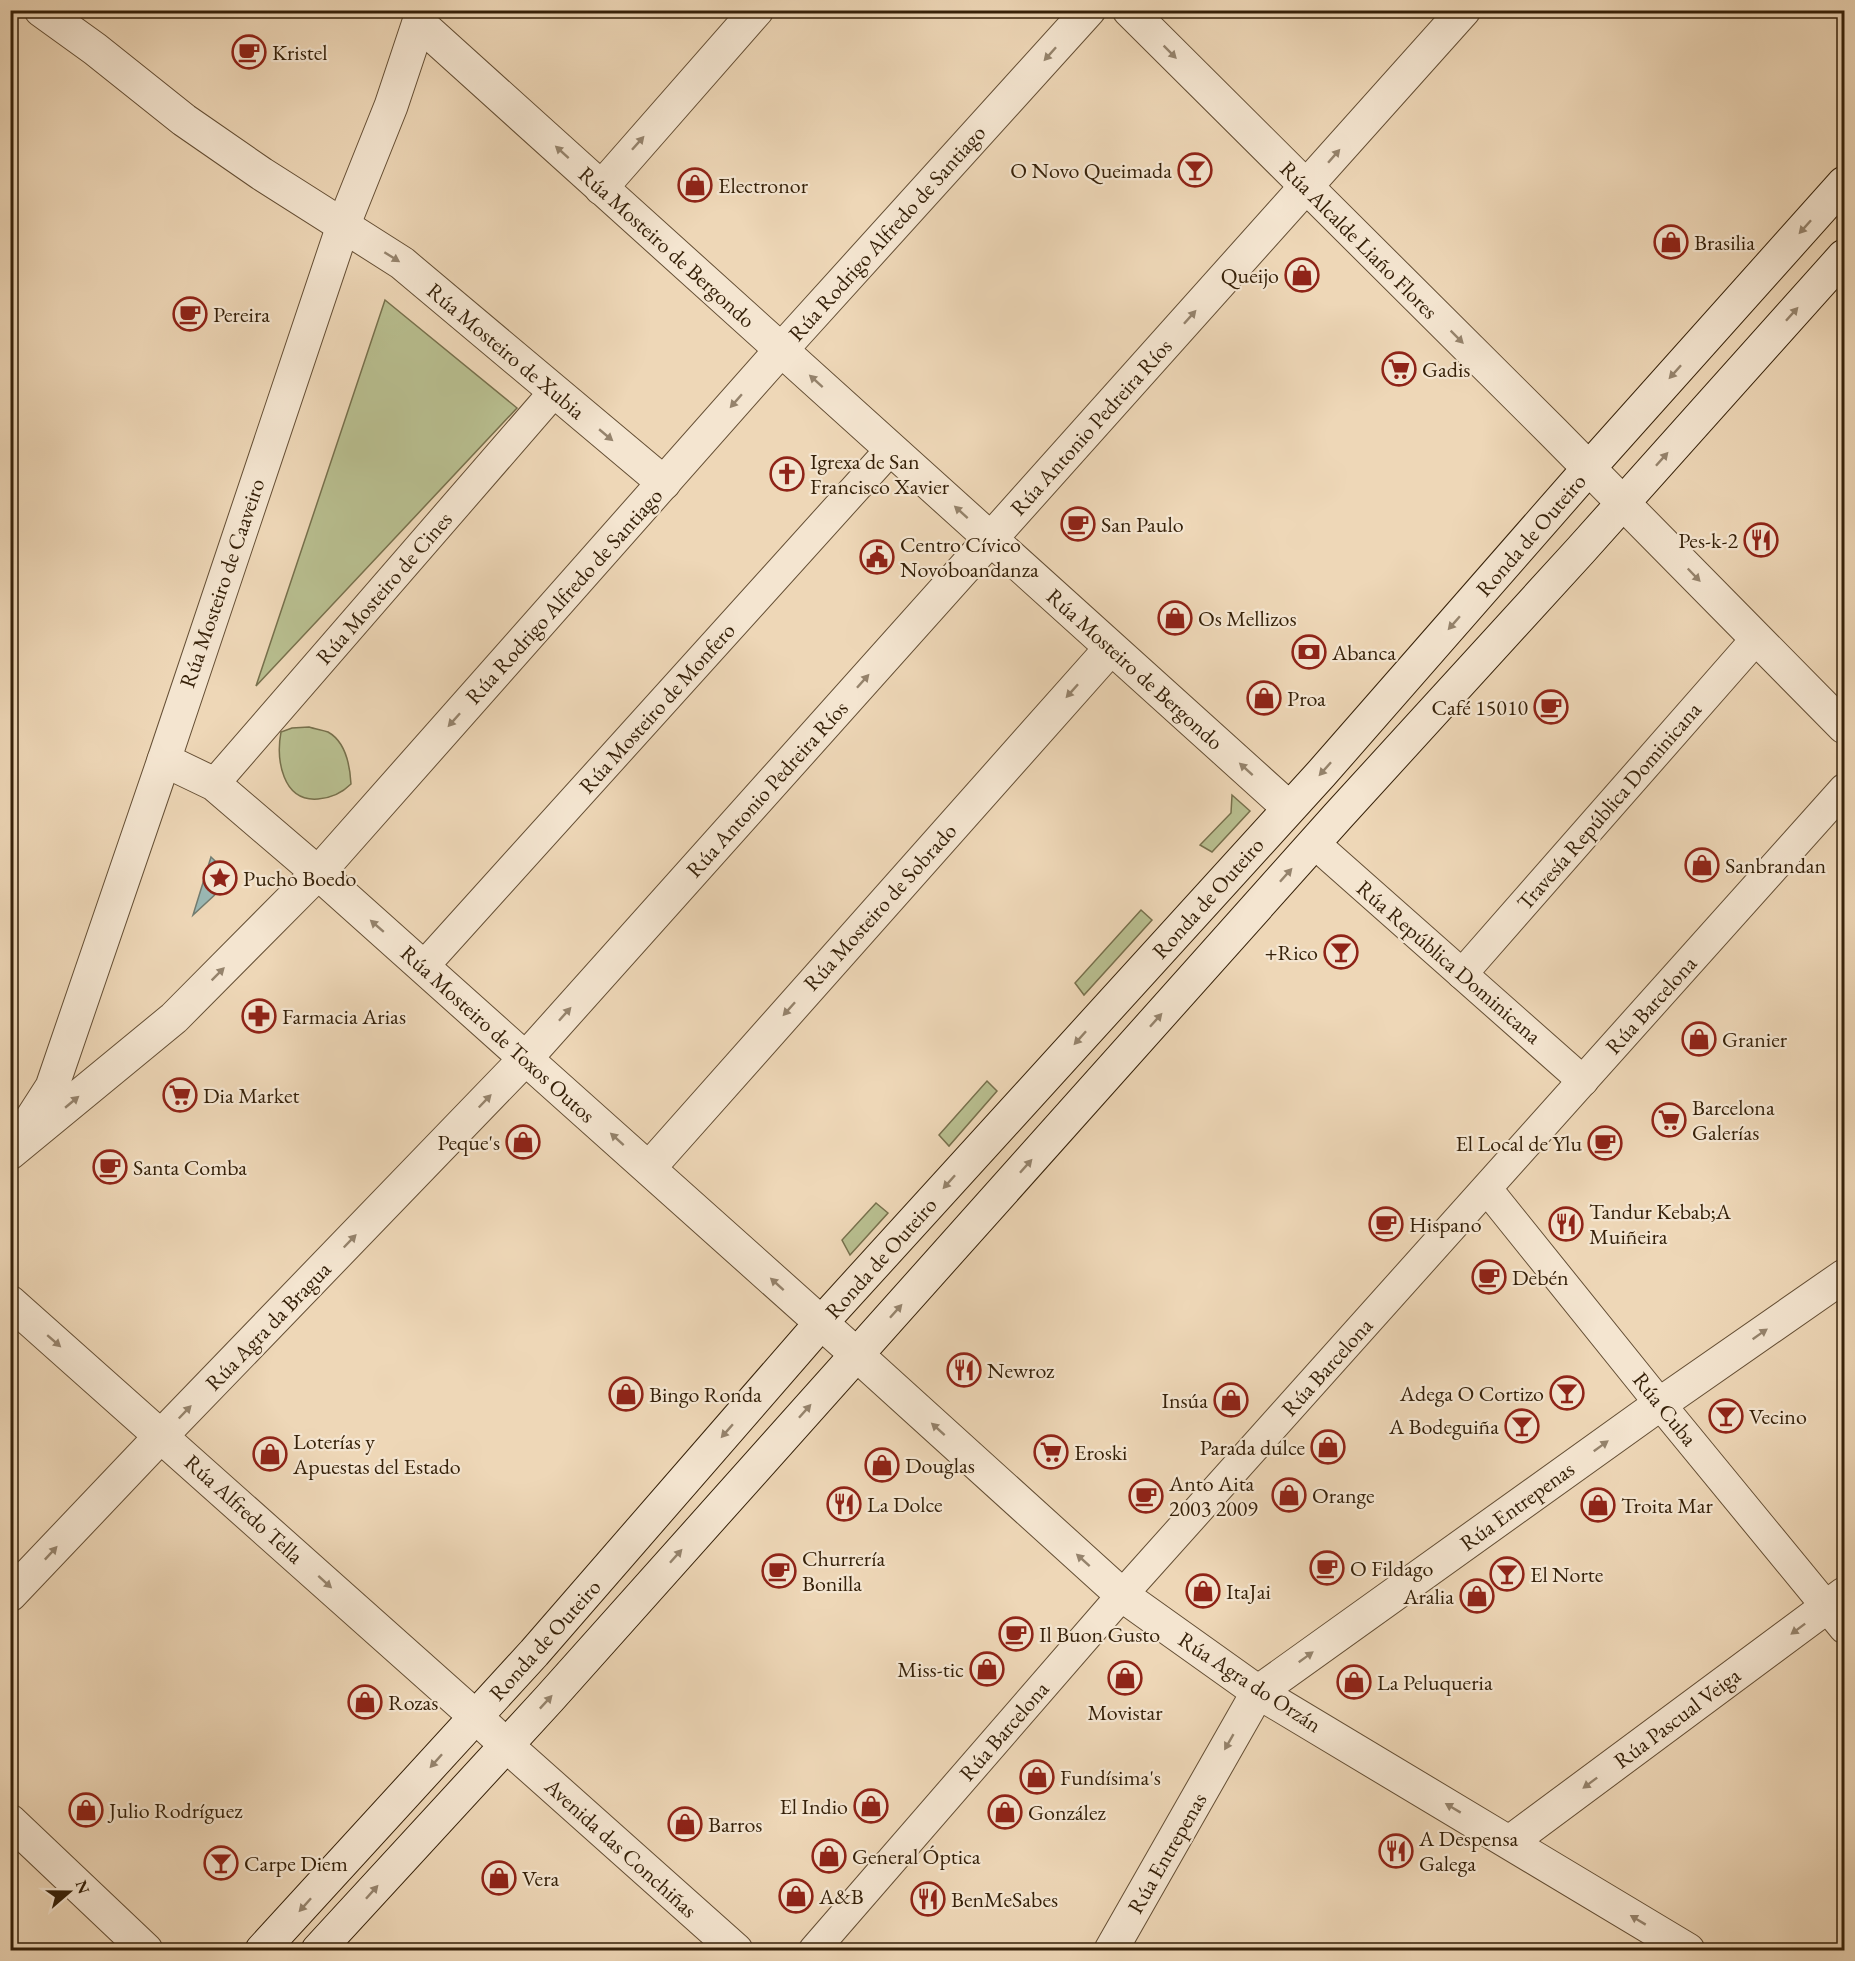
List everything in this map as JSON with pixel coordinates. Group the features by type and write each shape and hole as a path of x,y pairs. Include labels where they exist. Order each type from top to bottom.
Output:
{"street":[{"name":"Rúa Mosteiro de Xubia","path":"41,10 96,49 184,120 262,174 402,263 664,483"},
{"path":"601,188 757,10"},
{"name":"Rúa Rodrigo Alfredo de Santiago","path":"14,1141 174,1018 318,873 781,350 1089,10"},
{"name":"Rúa Alcalde Liaño Flores","path":"1129,10 1589,468"},
{"name":"Rúa Antonio Pedreira Ríos","path":"526,1058 1464,10"},
{"name":"Rúa Mosteiro de Caaveiro","path":"14,1141 52,1087 343,226 391,106 421,17"},
{"name":"Rúa Mosteiro de Bergondo","path":"421,17 601,188 1289,808"},
{"name":"Ronda de Outeiro","path":"262,1950 534,1653 821,1323 1289,808 1589,468 1845,183"},
{"name":"Ronda de Outeiro","path":"318,1950 506,1745 1314,843 1845,256"},
{"name":"Rúa Mosteiro de Cines","path":"214,784 554,392"},
{"name":"Rúa Mosteiro de Monfero","path":"423,967 891,449"},
{"name":"Ronda de Outeiro","path":"1589,468 1623,503"},
{"path":"1623,503 1845,727"},
{"name":"Travesía República Dominicana","path":"1462,974 1756,639"},
{"name":"Rúa Mosteiro de Sobrado","path":"649,1168 1111,648"},
{"name":"Rúa Mosteiro de Toxos Outos","path":"164,760 214,784 318,873 821,1323"},
{"name":"Rúa Barcelona","path":"814,1950 1122,1595 1845,789"},
{"name":"Rúa República Dominicana","path":"1314,843 1583,1081"},
{"name":"Rúa Agra da Bragua","path":"10,1595 526,1058"},
{"name":"Rúa Cuba","path":"1487,1189 1660,1404 1839,1610"},
{"name":"Rúa Entrepenas","path":"1111,1950 1258,1692 1660,1404 1845,1276"},
{"name":"Rúa Alfredo Tella","path":"10,1302 162,1435 506,1745"},
{"name":"Ronda de Outeiro","path":"821,1323 856,1354"},
{"name":"Rúa Agra do Orzán","path":"856,1354 1122,1595 1258,1692 1688,1950"},
{"name":"Rúa Pascual Veiga","path":"1510,1842 1839,1610"},
{"name":"Avenida das Conchiñas","path":"506,1745 735,1950"},
{"path":"10,1821 146,1950"}],"green space":[{"path":"385,300 517,408 256,686"},
{"path":"309,727 334,736 346,755 351,784 332,796 318,799 306,798 296,794 284,777 280,754 281,732 292,728"},
{"path":"1232,795 1250,811 1212,852 1200,845 1231,813"},
{"path":"1141,910 1152,920 1084,995 1075,983"},
{"path":"987,1081 997,1091 949,1146 939,1135"},
{"path":"876,1203 888,1213 850,1255 842,1240"}],"water":[{"path":"211,857 233,878 193,915"}],"place":[{"name":"Kristel","path":"249,52"},
{"name":"O Novo Queimada","path":"1195,170"},
{"name":"Electronor","path":"695,185"},
{"name":"Brasilia","path":"1671,242"},
{"name":"Queijo","path":"1302,275"},
{"name":"Pereira","path":"190,314"},
{"name":"Gadis","path":"1399,369"},
{"name":"Igrexa de San Francisco Xavier","path":"787,474"},
{"name":"San Paulo","path":"1078,524"},
{"name":"Pes-k-2","path":"1761,540"},
{"name":"Centro Cívico Novoboandanza","path":"877,557"},
{"name":"Os Mellizos","path":"1175,618"},
{"name":"Abanca","path":"1309,652"},
{"name":"Proa","path":"1264,698"},
{"name":"Café 15010","path":"1551,707"},
{"name":"Sanbrandan","path":"1702,865"},
{"name":"Pucho Boedo","path":"220,878"},
{"name":"+Rico","path":"1341,952"},
{"name":"Farmacia Arias","path":"259,1016"},
{"name":"Granier","path":"1699,1039"},
{"name":"Dia Market","path":"180,1095"},
{"name":"Barcelona Galerías","path":"1669,1120"},
{"name":"Peque's","path":"523,1142"},
{"name":"El Local de Ylu","path":"1605,1143"},
{"name":"Santa Comba","path":"110,1167"},
{"name":"Hispano","path":"1386,1224"},
{"name":"Tandur Kebab;A Muiñeira","path":"1566,1224"},
{"name":"Debén","path":"1489,1277"},
{"name":"Newroz","path":"964,1370"},
{"name":"Adega O Cortizo","path":"1567,1393"},
{"name":"Bingo Ronda","path":"626,1394"},
{"name":"Insúa","path":"1231,1400"},
{"name":"Vecino","path":"1726,1416"},
{"name":"A Bodeguiña","path":"1522,1426"},
{"name":"Parada dulce","path":"1328,1447"},
{"name":"Eroski","path":"1051,1452"},
{"name":"Loterías y Apuestas del Estado","path":"270,1454"},
{"name":"Douglas","path":"882,1465"},
{"name":"Orange","path":"1289,1495"},
{"name":"Anto Aita 2003 2009","path":"1146,1496"},
{"name":"La Dolce","path":"844,1504"},
{"name":"Troita Mar","path":"1598,1505"},
{"name":"O Fildago","path":"1327,1568"},
{"name":"Churrería Bonilla","path":"779,1571"},
{"name":"El Norte","path":"1507,1574"},
{"name":"ItaJai","path":"1203,1591"},
{"name":"Aralia","path":"1477,1596"},
{"name":"Il Buon Gusto","path":"1016,1634"},
{"name":"Miss-tic","path":"987,1669"},
{"name":"Movistar","path":"1125,1678"},
{"name":"La Peluqueria","path":"1354,1682"},
{"name":"Rozas","path":"365,1702"},
{"name":"Fundísima's","path":"1037,1777"},
{"name":"El Indio","path":"871,1806"},
{"name":"Julio Rodríguez","path":"86,1810"},
{"name":"González","path":"1005,1812"},
{"name":"Barros","path":"685,1824"},
{"name":"A Despensa Galega","path":"1396,1851"},
{"name":"General Óptica","path":"829,1856"},
{"name":"Carpe Diem","path":"221,1863"},
{"name":"Vera","path":"499,1878"},
{"name":"A&B","path":"796,1896"},
{"name":"BenMeSabes","path":"928,1899"}]}
